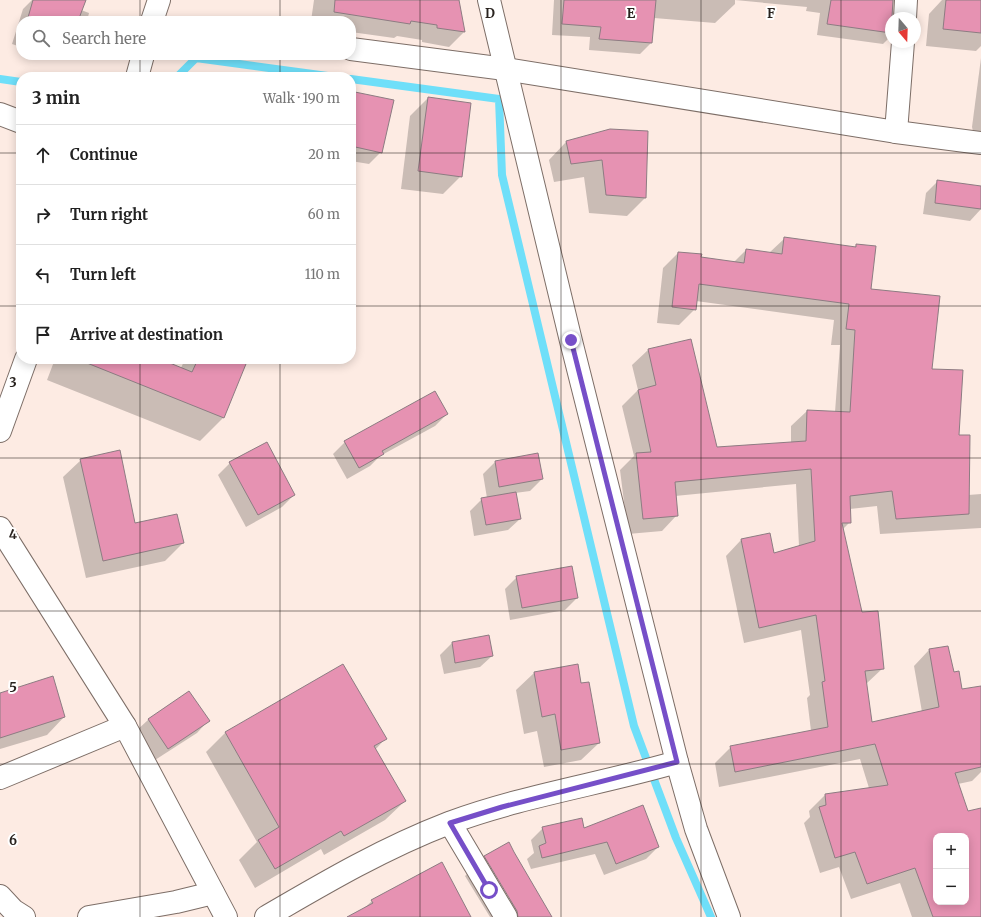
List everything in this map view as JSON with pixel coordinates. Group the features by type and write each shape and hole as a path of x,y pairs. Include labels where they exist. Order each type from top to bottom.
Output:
{"street":[{"path":"154,16 159,0"},
{"path":"489,0 677,762 696,829 729,917"},
{"path":"905,12 906,0"},
{"path":"896,132 903,48"},
{"path":"356,51 505,69 896,132 981,143"},
{"path":"138,72 142,60"},
{"path":"0,114 16,120"},
{"path":"0,431 24,364"},
{"path":"0,528 126,726 226,917"},
{"path":"0,778 126,726"},
{"path":"266,917 385,850 450,823 502,807 648,771 677,762"},
{"path":"450,823 506,917"},
{"path":"89,917 176,902 213,893"},
{"path":"0,896 13,910 24,917"}],"building":[{"path":"33,0 86,0 80,16 28,16"},
{"path":"335,0 459,0 465,32 437,28 437,25 411,21 410,24 334,12"},
{"path":"564,0 656,0 652,43 599,39 601,27 562,24"},
{"path":"831,0 893,0 892,12 885,12 885,32 827,24"},
{"path":"946,0 981,0 981,33 943,29"},
{"path":"356,92 394,100 382,153 356,147"},
{"path":"428,97 471,103 462,177 418,171"},
{"path":"610,129 648,131 646,198 606,195 602,160 571,164 566,141"},
{"path":"937,180 981,186 981,209 935,203"},
{"path":"784,237 856,247 856,244 876,246 871,289 940,296 932,369 963,370 959,435 970,435 969,514 896,519 892,491 850,496 851,523 842,523 862,612 878,611 884,669 865,671 872,722 939,707 929,649 948,646 954,672 959,671 962,689 981,686 981,767 955,773 968,811 981,808 981,917 933,917 915,868 867,884 855,852 835,858 819,807 826,805 825,794 888,785 875,744 735,772 730,746 828,727 822,682 825,681 816,615 759,628 741,539 770,533 774,553 815,541 811,469 675,482 678,516 643,519 636,453 651,452 638,390 656,385 648,349 691,339 717,447 806,441 807,410 850,412 855,330 846,329 849,304 699,284 696,310 672,307 678,252 702,254 701,257 744,263 746,249 782,254"},
{"path":"89,364 172,364 192,372 196,364 246,364 224,418"},
{"path":"435,391 448,414 382,451 384,454 359,468 344,441"},
{"path":"267,442 295,495 258,515 229,462"},
{"path":"120,450 135,523 177,514 184,543 103,561 80,459"},
{"path":"538,453 543,479 499,487 495,461"},
{"path":"516,492 521,519 486,525 481,498"},
{"path":"572,566 578,598 522,608 516,576"},
{"path":"489,635 493,656 455,663 452,642"},
{"path":"343,664 387,739 374,746 406,801 344,836 341,831 275,869 258,840 279,827 225,732"},
{"path":"578,664 581,683 589,682 600,743 561,750 555,714 542,717 534,672"},
{"path":"53,676 65,717 0,738 0,693"},
{"path":"189,691 210,721 168,749 148,719"},
{"path":"643,805 659,847 616,864 607,842 542,858 539,846 546,843 542,827 582,818 584,828"},
{"path":"509,842 552,917 518,917 517,911 484,856"},
{"path":"442,862 471,917 347,917 373,903 371,900"}],"waterway":[{"path":"182,72 194,60"},
{"path":"211,60 298,72"},
{"path":"0,79 16,81"},
{"path":"356,80 499,99 502,175 634,726 676,838 711,917"}],"route":[{"path":"489,890 450,823 502,807 640,773 677,762 571,340"}]}
